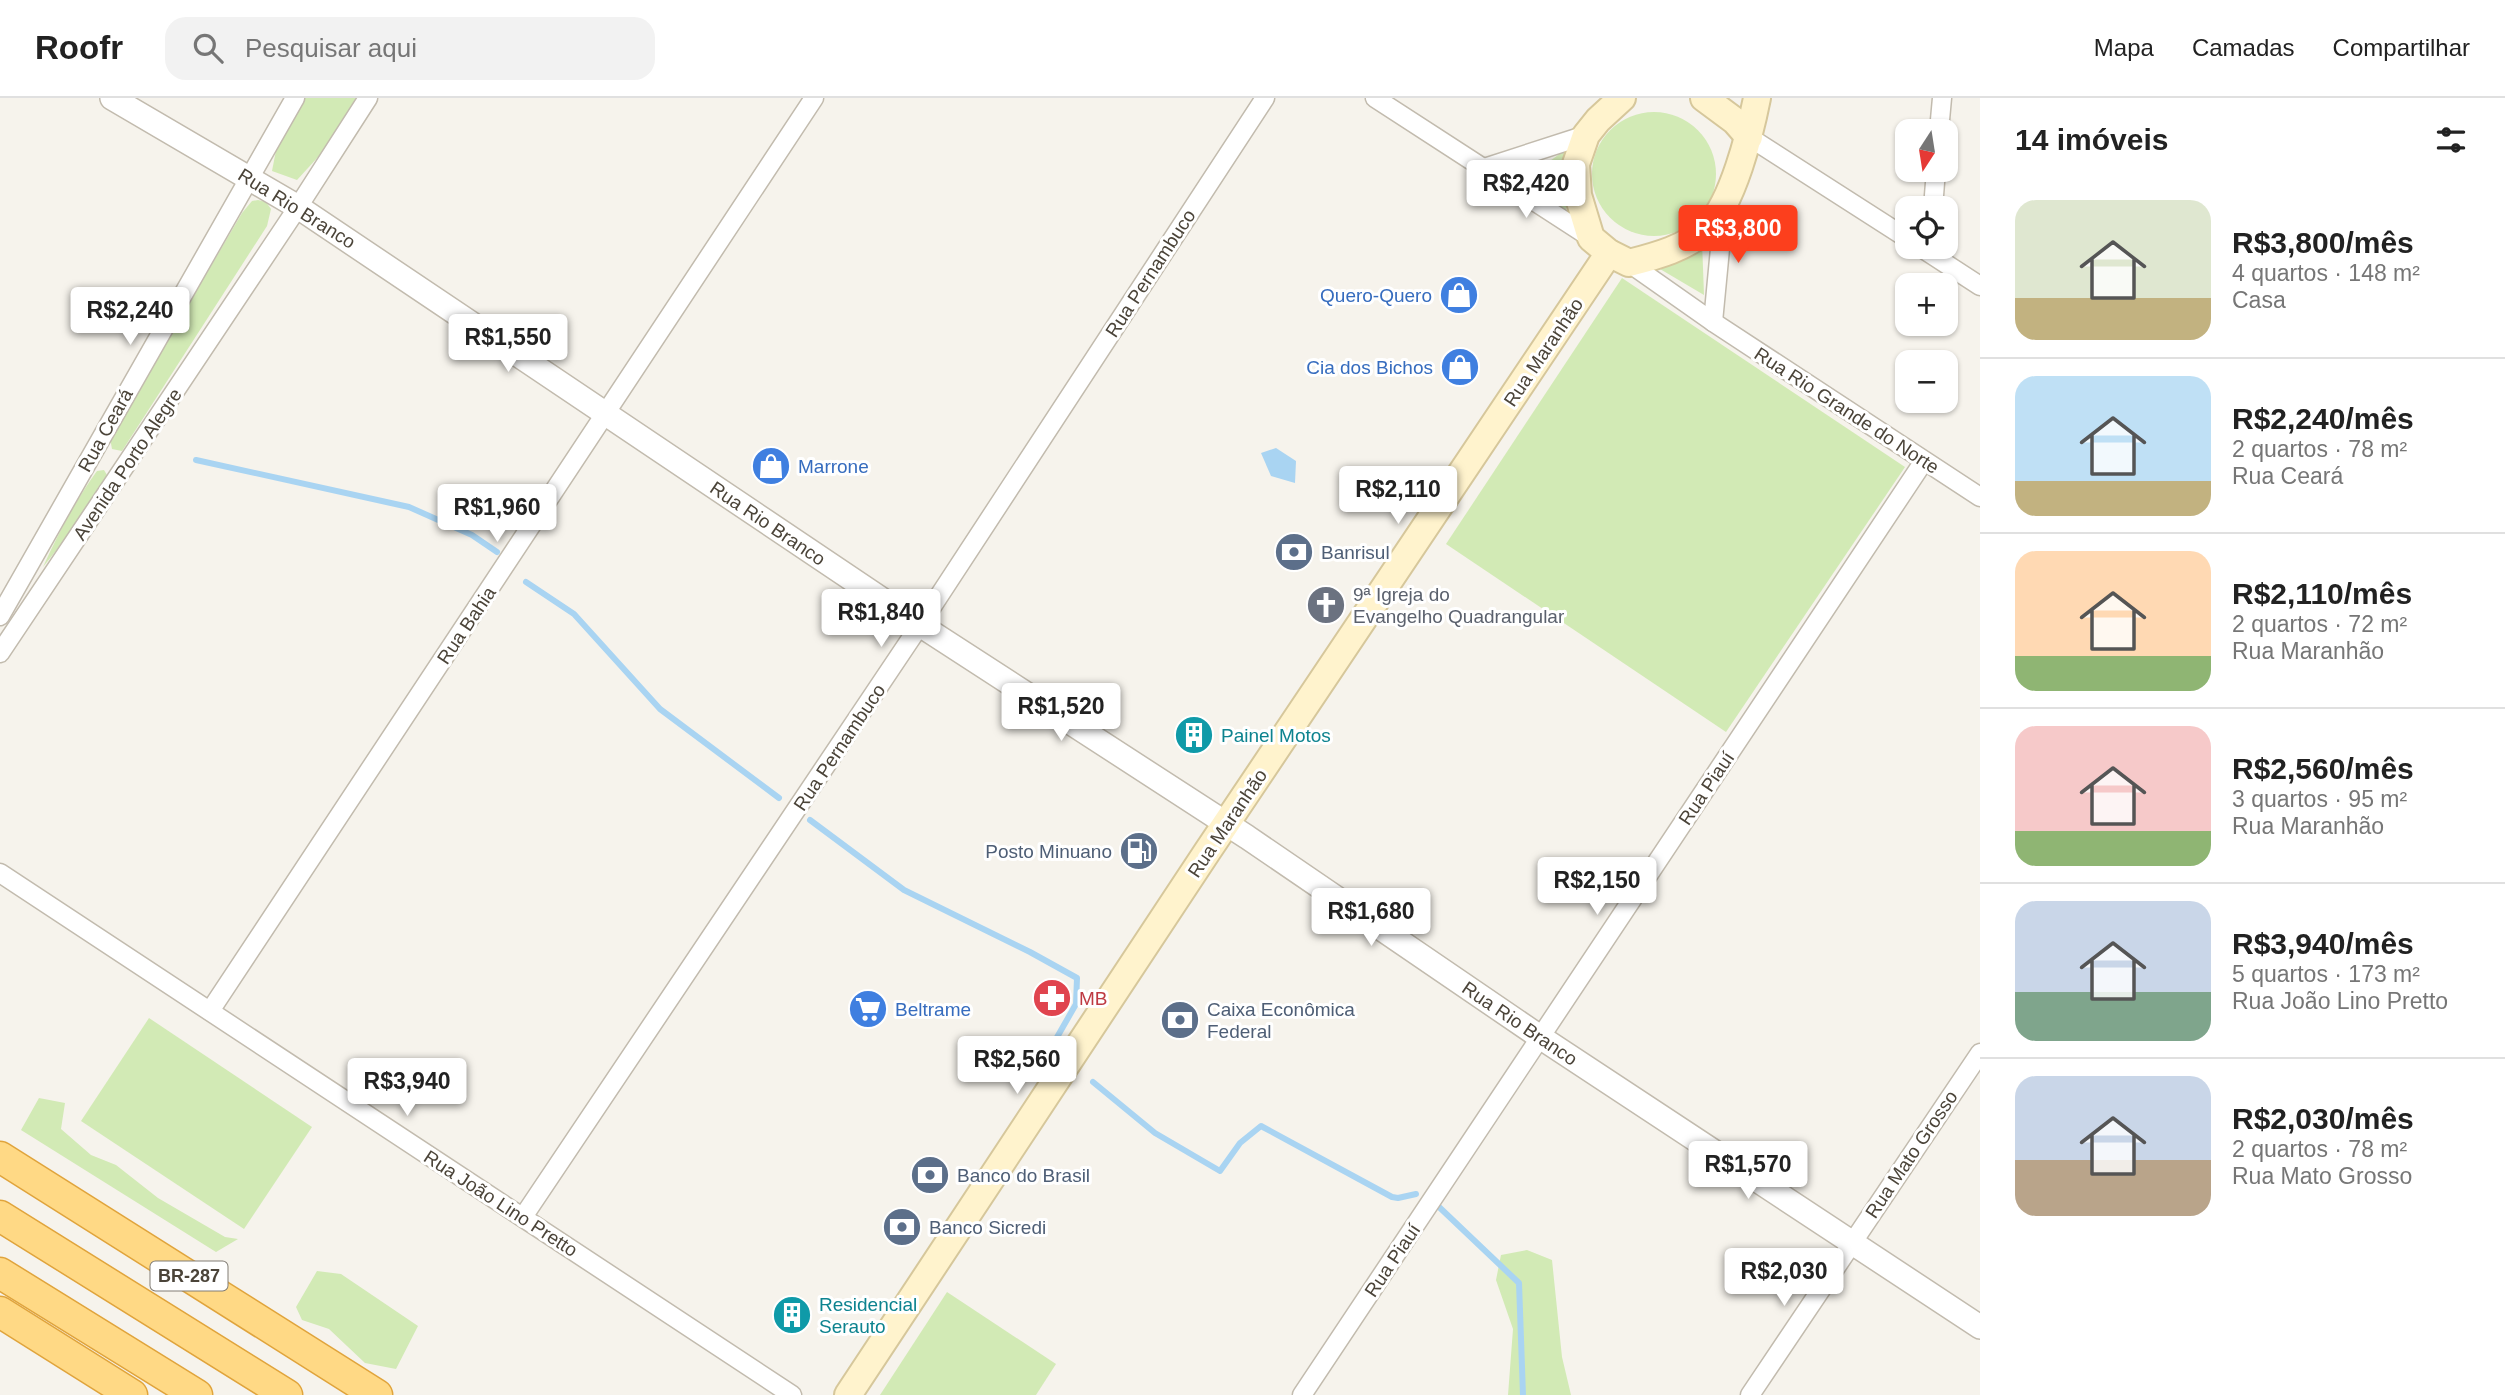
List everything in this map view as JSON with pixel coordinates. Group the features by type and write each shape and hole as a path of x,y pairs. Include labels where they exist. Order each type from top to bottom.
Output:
{"highway":[{"name":"BR-287","path":"0,1157 377,1395"},
{"name":"BR-287","path":"0,1216 287,1395"},
{"path":"0,1273 197,1395"},
{"path":"0,1312 132,1395"}],"main road":[{"path":"1622,98 1586,135 1576,164 1578,195 1610,251 1656,256 1684,244 1708,228 1724,205 1749,137 1757,98"},
{"path":"1704,98 1735,121 1749,137"},
{"name":"Rua Maranhão","path":"848,1395 1226,823 1610,251"}],"street":[{"name":"Rua Rio Branco","path":"112,98 298,207 920,625 1226,823 1540,1037 1980,1327"},
{"name":"Rua Ceará","path":"0,616 248,176 295,98"},
{"name":"Avenida Porto Alegre","path":"0,653 368,98"},
{"name":"Rua Bahia","path":"210,1012 814,98"},
{"name":"Rua Pernambuco","path":"523,1217 920,625 1265,98"},
{"name":"Rua Rio Grande do Norte","path":"1375,98 1980,497"},
{"path":"1940,119 1942,98"},
{"path":"1481,169 1586,135"},
{"path":"1749,137 1895,231"},
{"path":"1713,322 1724,205"},
{"path":"1941,259 1980,286"},
{"name":"Rua Piauí","path":"1302,1395 1924,461"},
{"name":"Rua João Lino Pretto","path":"0,873 792,1395"},
{"name":"Rua Mato Grosso","path":"1750,1395 1980,1053"}],"green space":[{"path":"304,98 356,98 329,145 297,180 272,171 278,140"},
{"path":"1654,112 1678,116 1698,130 1712,150 1716,174 1712,198 1698,218 1678,232 1654,236 1630,232 1610,218 1596,198 1592,174 1596,150 1610,130 1630,116"},
{"path":"1569,147 1566,214 1520,183"},
{"path":"252,201 266,202 271,209 267,226 122,451 112,449 110,438 242,213"},
{"path":"1702,241 1704,295 1660,269"},
{"path":"1622,278 1905,467 1726,732 1446,544"},
{"path":"104,470 107,475 78,523 43,567 81,494 97,471"},
{"path":"149,1018 312,1127 244,1229 81,1121"},
{"path":"39,1098 65,1103 61,1129 91,1155 116,1165 158,1198 225,1237 238,1239 216,1252 21,1130"},
{"path":"1527,1250 1552,1260 1562,1357 1571,1395 1508,1395 1513,1329 1496,1280 1501,1255"},
{"path":"317,1271 341,1274 418,1326 396,1369 365,1363 329,1329 302,1320 296,1307"},
{"path":"947,1292 1056,1364 1036,1395 880,1395"}],"water":[{"path":"1276,448 1296,461 1295,483 1271,476 1261,453"}],"waterway":[{"path":"196,460 409,507 472,535 497,552"},
{"path":"526,582 574,614 660,709 779,798"},
{"path":"810,820 904,890 1077,978 1076,1004 1052,1046"},
{"path":"1093,1082 1155,1133 1220,1171 1240,1143 1261,1126 1392,1197 1416,1194"},
{"path":"1438,1206 1519,1283 1523,1395"}],"place":[{"name":"Quero-Quero","path":"1459,295"},
{"name":"Cia dos Bichos","path":"1460,367"},
{"name":"Marrone","path":"771,466"},
{"name":"Banrisul","path":"1294,552"},
{"name":"9ª Igreja do Evangelho Quadrangular","path":"1326,605"},
{"name":"Painel Motos","path":"1194,735"},
{"name":"Posto Minuano","path":"1139,851"},
{"name":"MB","path":"1052,998"},
{"name":"Beltrame","path":"868,1009"},
{"name":"Caixa Econômica Federal","path":"1180,1020"},
{"name":"Banco do Brasil","path":"930,1175"},
{"name":"Banco Sicredi","path":"902,1227"},
{"name":"Residencial Serauto","path":"792,1315"}]}
